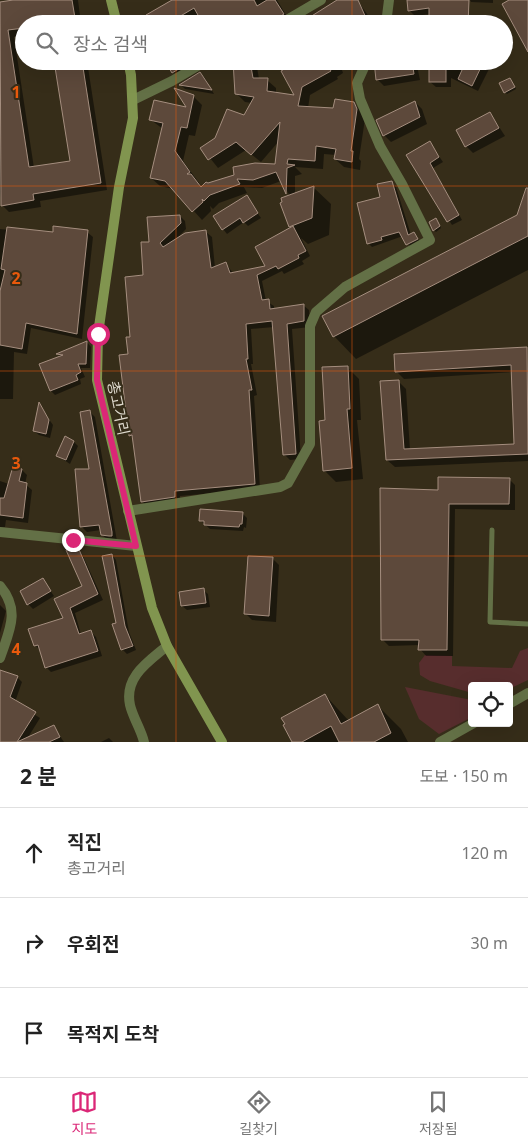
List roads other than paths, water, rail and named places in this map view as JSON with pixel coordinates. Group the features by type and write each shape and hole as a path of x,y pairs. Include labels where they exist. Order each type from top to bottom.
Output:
{"street":[{"path":"111,0 115,15"},
{"path":"295,15 321,0"},
{"path":"387,15 389,0"},
{"name":"총고거리","path":"130,70 133,118 119,187 98,334 97,380 152,608 167,646 222,742"},
{"path":"132,100 191,70"},
{"path":"128,511 280,487 288,483 310,444 310,326 316,312 345,288 430,240 402,184 380,146 360,99 357,83 363,70"},
{"path":"0,532 136,546"},
{"path":"0,586 8,596 13,610 0,658"},
{"path":"144,742 130,704 131,680 144,665 167,646"},
{"path":"513,702 528,693"},
{"path":"440,742 468,726"}],"lane":[{"path":"492,530 490,622 528,624"}]}
